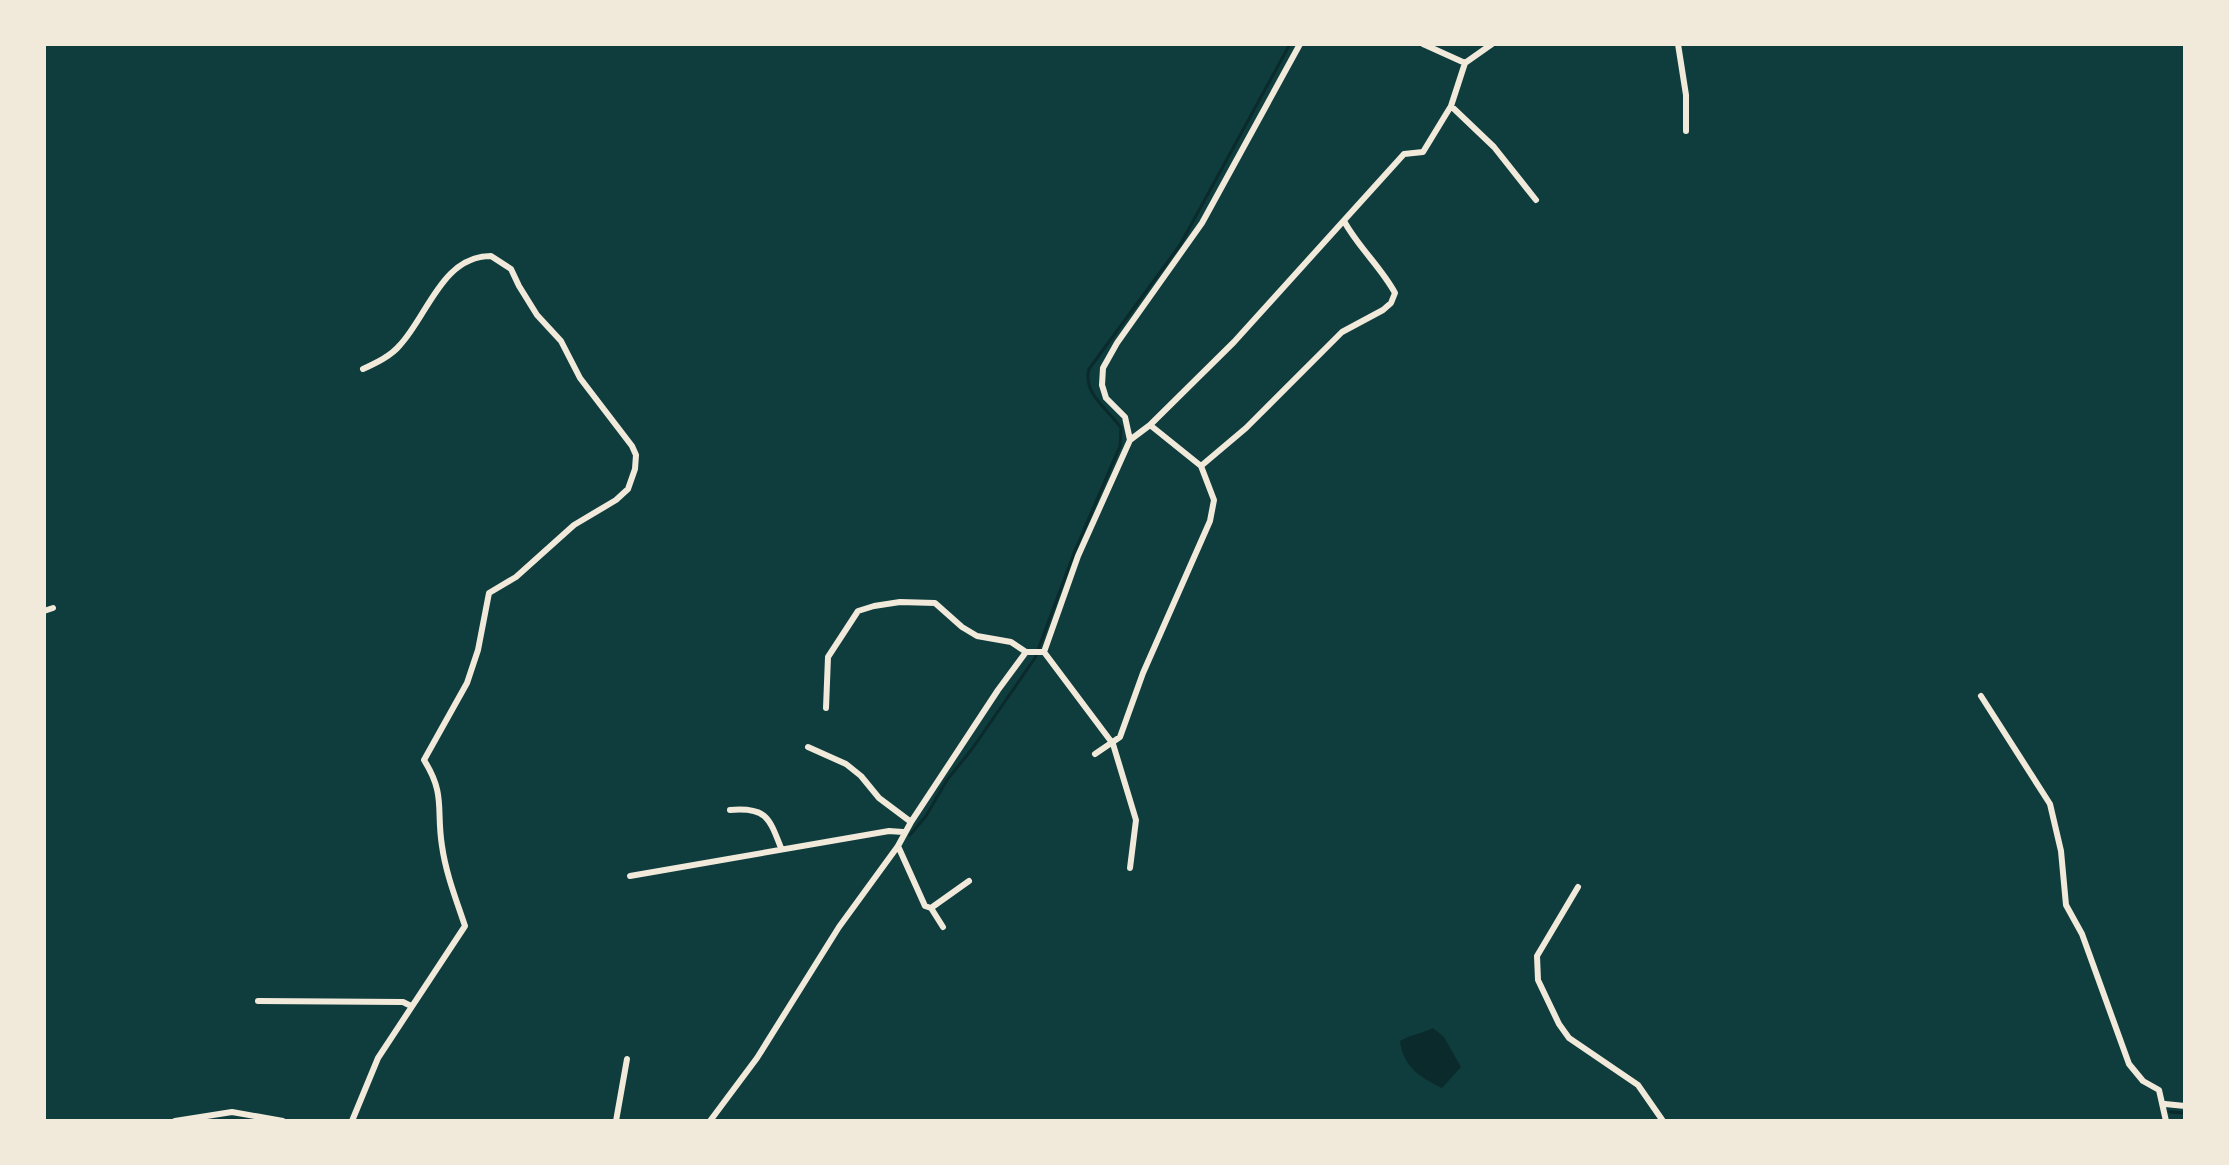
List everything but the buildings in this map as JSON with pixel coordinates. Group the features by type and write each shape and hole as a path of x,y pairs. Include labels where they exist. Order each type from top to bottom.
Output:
{"street":[{"path":"1130,440 1125,417 1106,398 1102,385 1103,368 1117,343 1202,223 1300,44"},
{"path":"1423,44 1465,63"},
{"path":"1043,652 1078,556 1130,440 1150,425 1234,342 1404,154 1423,152 1451,106 1465,63 1492,44"},
{"path":"1678,44 1686,95 1686,131"},
{"path":"1451,106 1494,147 1536,200"},
{"path":"1201,466 1246,428 1342,332 1391,303 1395,293 1389,282 1344,221"},
{"path":"352,1121 378,1058 465,926 446,871 436,779 424,760 467,683 478,650 489,593 516,577 574,525 616,500 628,489 636,455 580,378 561,341 537,315 511,269 491,256 470,259 446,277 397,349 363,369"},
{"path":"1095,754 1120,737 1143,673 1210,521 1214,500 1201,466 1150,425"},
{"path":"826,708 828,657 858,611 874,606 900,602 935,603 977,636 1011,642 1029,652 1043,652"},
{"path":"44,611 53,608"},
{"path":"710,1121 757,1058 839,927 898,846 903,832 998,690 1029,652"},
{"path":"1043,652 1113,744 1136,820 1130,868"},
{"path":"1981,696 2050,804 2061,851 2066,905 2082,934 2129,1064 2143,1081 2159,1090 2165,1104 2166,1121"},
{"path":"808,747 846,764 861,776 879,798 911,822"},
{"path":"730,810 750,809 764,814 781,848"},
{"path":"630,876 781,848 889,831 903,832"},
{"path":"898,846 920,899 931,908 943,927"},
{"path":"931,908 969,881"},
{"path":"1578,887 1537,956 1538,980 1569,1038 1638,1085 1663,1121"},
{"path":"258,1001 403,1002 411,1006"},
{"path":"616,1121 627,1059"},
{"path":"2165,1104 2185,1106"},
{"path":"175,1121 232,1112 246,1117 283,1121"}],"water":[{"path":"1433,1028 1444,1037 1461,1067 1442,1088 1414,1070 1405,1058 1400,1041"}],"waterway":[{"path":"910,835 1035,658 1074,553 1120,446 1121,428 1089,386 1089,369 1180,245 1290,44"},
{"path":"2170,1112 2185,1113"}]}
